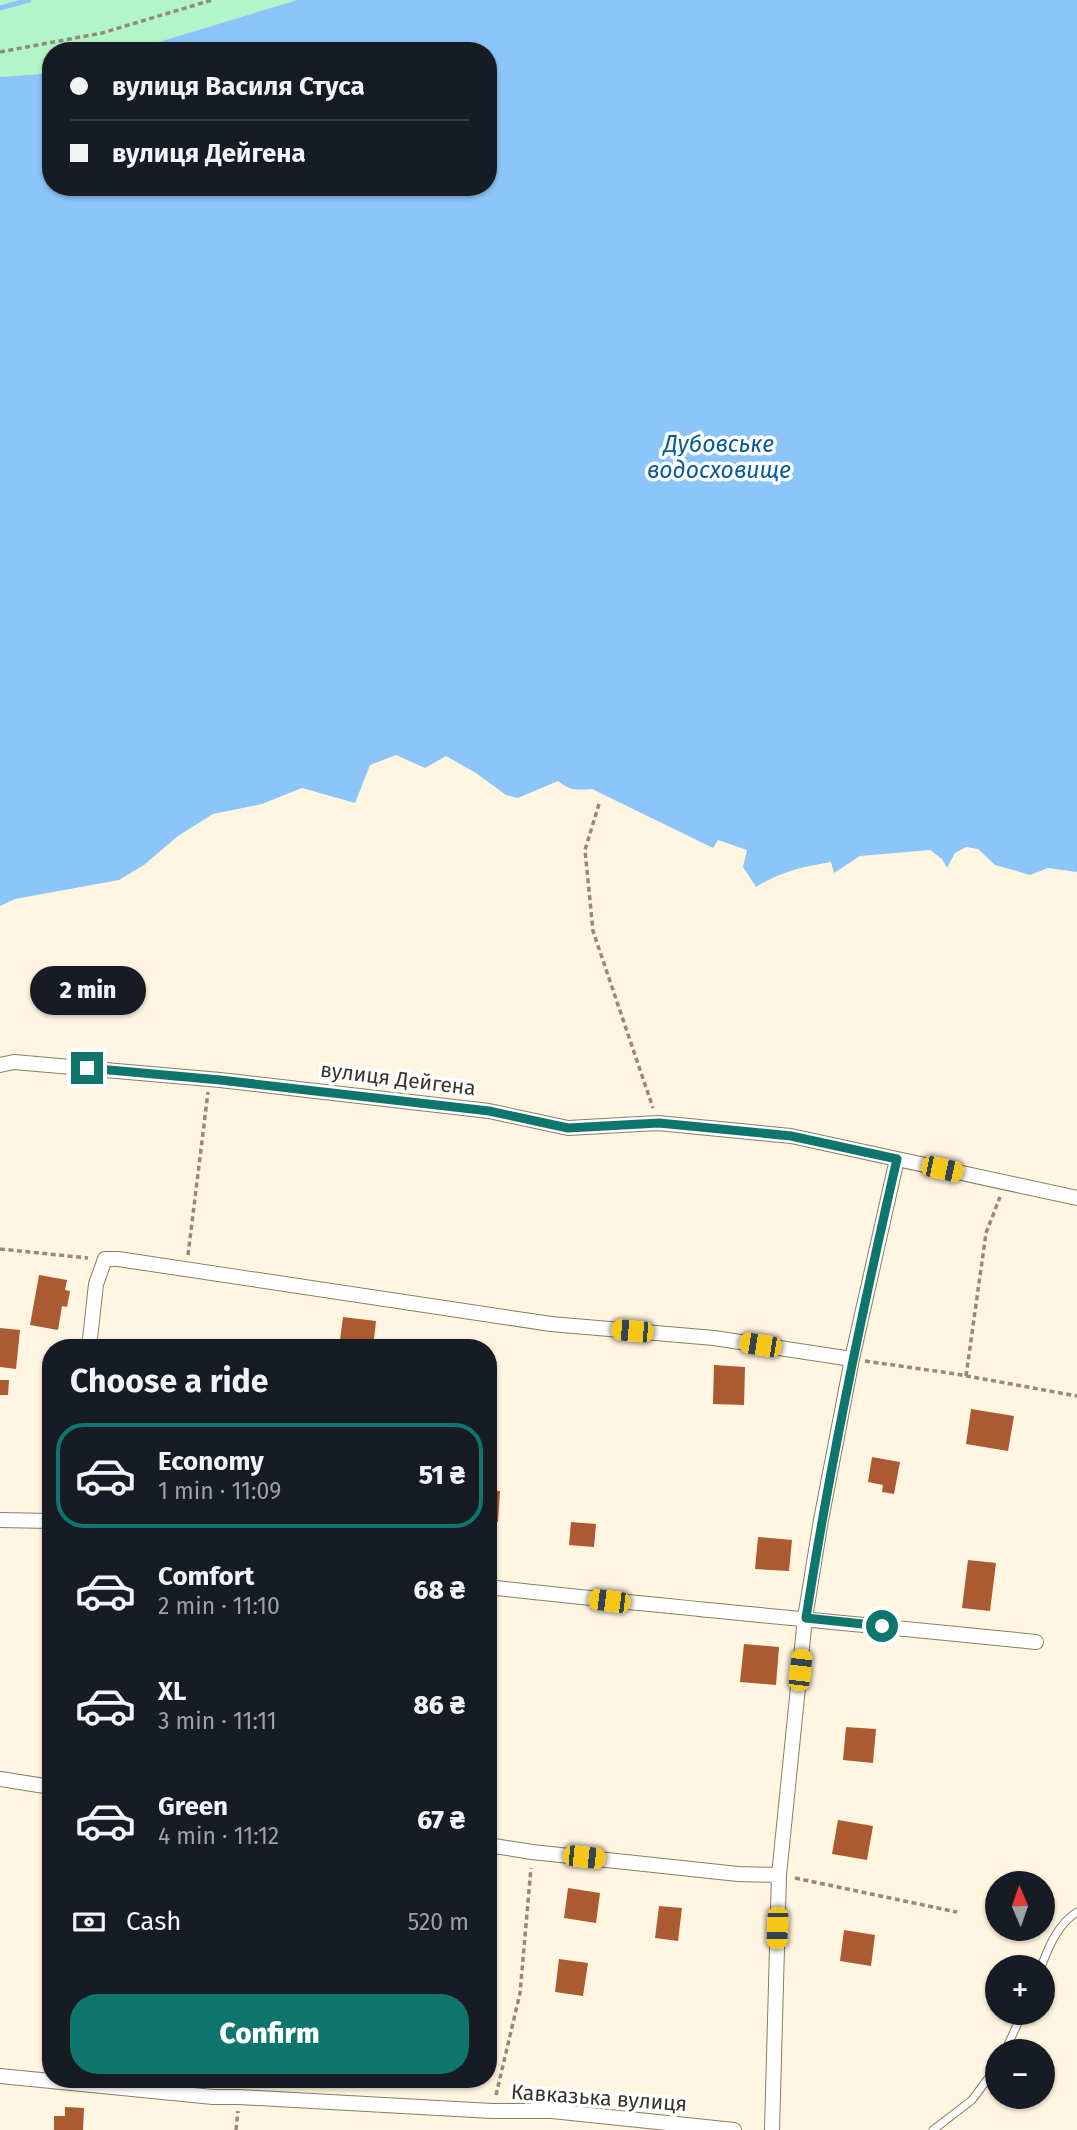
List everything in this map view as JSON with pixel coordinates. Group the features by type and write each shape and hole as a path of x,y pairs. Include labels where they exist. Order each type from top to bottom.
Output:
{"street":[{"name":"вулиця Дейгена","path":"0,1065 13,1062 210,1080 489,1111 568,1128 659,1123 791,1136 1077,1198"},
{"path":"772,2130 779,1875 806,1618 821,1520 852,1359 897,1159"},
{"path":"90,1339 96,1284 105,1259 278,1282 551,1324 714,1338 852,1359"},
{"path":"0,1520 42,1521"},
{"path":"497,1588 1036,1642"},
{"path":"0,1779 42,1786"},
{"path":"497,1846 738,1874 779,1875"},
{"name":"Кавказька вулиця","path":"0,2076 42,2080"},
{"name":"Кавказька вулиця","path":"121,2088 212,2097 239,2096 492,2111 552,2110 734,2130"}],"lane":[{"path":"1046,1955 1064,1921 1077,1912"},
{"path":"933,2130 972,2100 985,2082"}],"path":[{"path":"54,42 102,33 212,0"},
{"path":"0,52 42,44"},
{"path":"599,804 585,850 593,931 659,1123"},
{"path":"186,1269 210,1080"},
{"path":"966,1376 986,1233 996,1205 1008,1183"},
{"path":"0,1249 105,1259"},
{"path":"852,1359 1077,1396"},
{"path":"492,2111 520,1993 532,1852"},
{"path":"779,1875 957,1912"}],"green space":[{"path":"0,0 297,0 159,42 42,42 42,74 0,77"}],"water":[{"name":"Дубовське водосховище","path":"297,0 1077,0 1077,872 1048,868 1030,875 995,865 978,849 966,847 955,853 947,868 942,859 930,850 860,856 834,873 831,862 784,873 756,887 743,867 747,850 718,840 713,848 592,789 574,789 558,781 518,798 506,795 446,756 425,768 396,755 370,765 355,803 302,788 262,804 213,814 178,836 144,865 119,880 15,899 0,906 0,77 42,74 42,196 497,196 497,42 159,42"}],"building":[{"path":"39,1275 67,1280 65,1290 70,1291 67,1307 62,1306 58,1330 30,1325"},
{"path":"343,1317 376,1321 374,1339 340,1339"},
{"path":"0,1328 20,1330 16,1369 0,1367"},
{"path":"714,1365 745,1367 744,1405 713,1404"},
{"path":"0,1380 9,1380 8,1395 0,1395"},
{"path":"971,1409 1014,1416 1008,1451 966,1444"},
{"path":"872,1457 900,1462 894,1494 882,1492 883,1485 868,1482"},
{"path":"497,1491 500,1491 497,1522"},
{"path":"571,1522 596,1524 594,1547 569,1545"},
{"path":"758,1537 792,1540 789,1571 755,1569"},
{"path":"968,1560 996,1563 990,1611 962,1608"},
{"path":"744,1644 779,1647 776,1685 740,1682"},
{"path":"846,1727 876,1729 873,1763 843,1760"},
{"path":"838,1820 873,1826 867,1860 832,1854"},
{"path":"568,1888 600,1893 596,1923 564,1918"},
{"path":"659,1906 682,1908 678,1941 655,1938"},
{"path":"844,1930 875,1935 871,1966 840,1961"},
{"path":"559,1959 588,1963 583,1996 555,1992"},
{"path":"65,2107 84,2108 83,2130 54,2130 54,2116 65,2116"}],"waterway":[{"path":"0,8 29,0"}],"route":[{"path":"87,1068 220,1080 489,1111 568,1128 659,1123 791,1136 897,1159 852,1359 821,1520 806,1618 882,1626"}]}
